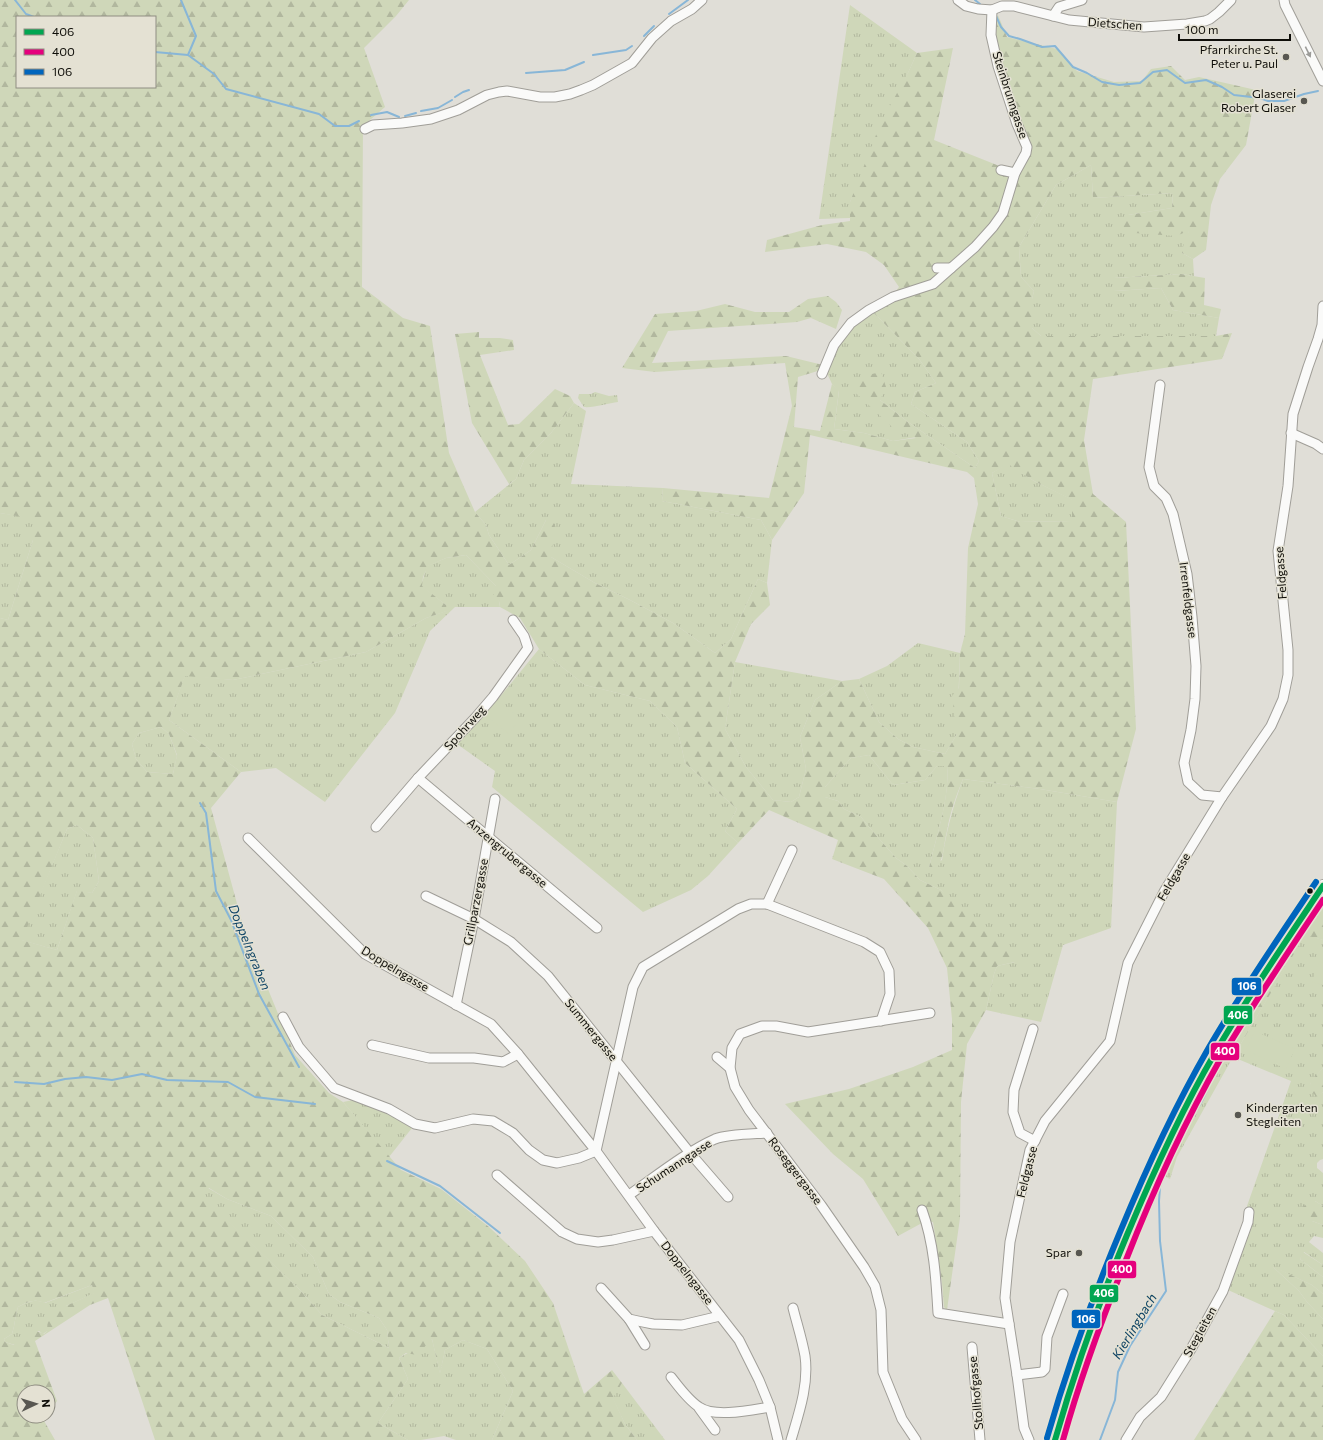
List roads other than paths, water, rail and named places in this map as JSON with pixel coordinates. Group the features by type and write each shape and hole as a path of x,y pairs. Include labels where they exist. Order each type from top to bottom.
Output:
{"main road":[{"path":"1055,1440 1094,1319 1129,1229 1167,1144 1229,1030 1323,886"}],"street":[{"path":"365,129 373,124 402,123 431,118 458,110 487,95 499,92 507,91 540,97 555,97 581,90 599,82 632,63 652,38 671,21 692,9 702,0"},
{"path":"958,0 966,6 978,9 992,10 999,3"},
{"path":"1053,16 1059,7 1082,0"},
{"name":"Dietschen","path":"999,3 1069,20 1144,27 1187,24 1210,19 1231,0"},
{"path":"1284,2 1323,81"},
{"name":"Steinbrunngasse","path":"822,374 834,345 851,323 869,310 893,297 933,284 975,247 1003,213 1015,173 1026,153 1027,147 1017,124 998,66 991,35 992,10"},
{"path":"1001,170 1015,173"},
{"path":"937,268 951,268"},
{"name":"Feldgasse","path":"1029,1440 1024,1428 1005,1298 1010,1242 1030,1150 1045,1121 1110,1041 1128,963 1165,890 1222,797 1271,726 1283,699 1287,681 1288,650 1278,551 1288,486 1293,414 1321,330 1323,306"},
{"name":"Irrenfeldgasse","path":"1160,385 1149,467 1154,486 1166,498 1173,514 1187,574 1196,666 1195,699 1191,730 1184,764 1188,782 1202,795 1222,797"},
{"path":"1292,433 1316,444 1323,449"},
{"name":"Spohrweg","path":"376,827 418,778 494,696 528,648 524,636 513,620"},
{"name":"Anzengrubergasse","path":"418,778 597,928"},
{"name":"Grillparzergasse","path":"456,1004 474,919 495,799"},
{"name":"Doppelngasse","path":"248,838 365,954 491,1024 518,1054 596,1151 654,1231 739,1340 760,1380 770,1407 778,1440"},
{"path":"767,904 792,850"},
{"name":"Summergasse","path":"426,896 474,919 511,942 548,976 690,1153 728,1197"},
{"path":"283,1017 299,1047 334,1088 389,1109 415,1124 435,1128 473,1119 493,1121 513,1133 529,1150 543,1160 557,1163 579,1158 596,1151 633,987 644,967 738,909 751,904 767,904 864,942 880,952 889,970 890,994 882,1021"},
{"name":"Roseggergasse","path":"916,1440 902,1419 883,1372 881,1310 875,1286 830,1217 750,1110 735,1087 730,1068 732,1048 740,1034 762,1026 776,1026 808,1032 930,1013"},
{"path":"1033,1029 1014,1090 1013,1112 1020,1133 1034,1141"},
{"path":"372,1045 429,1058 474,1058 503,1062 518,1054"},
{"path":"717,1057 730,1068"},
{"name":"Schumanngasse","path":"629,1195 690,1153 716,1139 742,1134 767,1132"},
{"name":"Doppelngasse","path":"497,1175 562,1232 577,1239 598,1242 654,1231"},
{"path":"922,1210 926,1222 936,1272 938,1313 1008,1324"},
{"name":"Stegleiten","path":"1126,1440 1140,1417 1161,1397 1191,1349 1223,1291 1248,1222 1249,1212"},
{"path":"602,1288 629,1319 646,1345"},
{"path":"1017,1375 1042,1372 1044,1369 1047,1337 1063,1294"},
{"path":"791,1440 802,1402 805,1370 802,1343 793,1308"},
{"name":"Doppelngasse","path":"629,1319 653,1324 682,1325 720,1316"},
{"name":"Stollhofgasse","path":"972,1347 980,1440"},
{"path":"671,1377 699,1408 715,1430"},
{"path":"699,1408 716,1412 735,1412 770,1407"}],"waterway":[{"path":"15,0 26,14 31,16"},
{"path":"181,0 196,36 188,55"},
{"path":"669,14 688,0"},
{"path":"975,0 980,4"},
{"path":"996,16 1001,27 1009,36 1042,47 1055,46 1073,67 1102,82 1119,85 1140,83 1153,72 1167,70 1185,83 1206,80 1222,87 1234,95 1260,98 1268,101 1284,101 1318,91"},
{"path":"644,36 654,26"},
{"path":"593,55 626,50 632,46"},
{"path":"156,52 188,55 214,74 226,89 319,114 335,126 349,126 359,121"},
{"path":"526,73 565,70 584,62"},
{"path":"455,97 469,90"},
{"path":"421,111 438,108 452,100"},
{"path":"371,115 387,112 399,117"},
{"path":"405,116 416,113"},
{"name":"Doppelngraben","path":"200,803 206,813 216,891 231,920 259,994 299,1067"},
{"name":"Kierlingbach","path":"1100,1440 1115,1400 1118,1372 1130,1346 1166,1291 1160,1241 1159,1201 1160,1187 1173,1151 1202,1101 1221,1061 1258,1001 1323,903"},
{"path":"15,1082 44,1084 65,1079 86,1077 112,1080 142,1074 167,1080 228,1082 255,1097 315,1104"},
{"name":"Doppelngraben","path":"387,1161 440,1186 500,1233"}],"place":[{"name":"Pfarrkirche St. Peter u. Paul","path":"1286,57"},
{"name":"Glaserei Robert Glaser","path":"1304,101"},
{"name":"Kindergarten Stegleiten","path":"1238,1115"},
{"name":"Spar","path":"1079,1253"}]}
